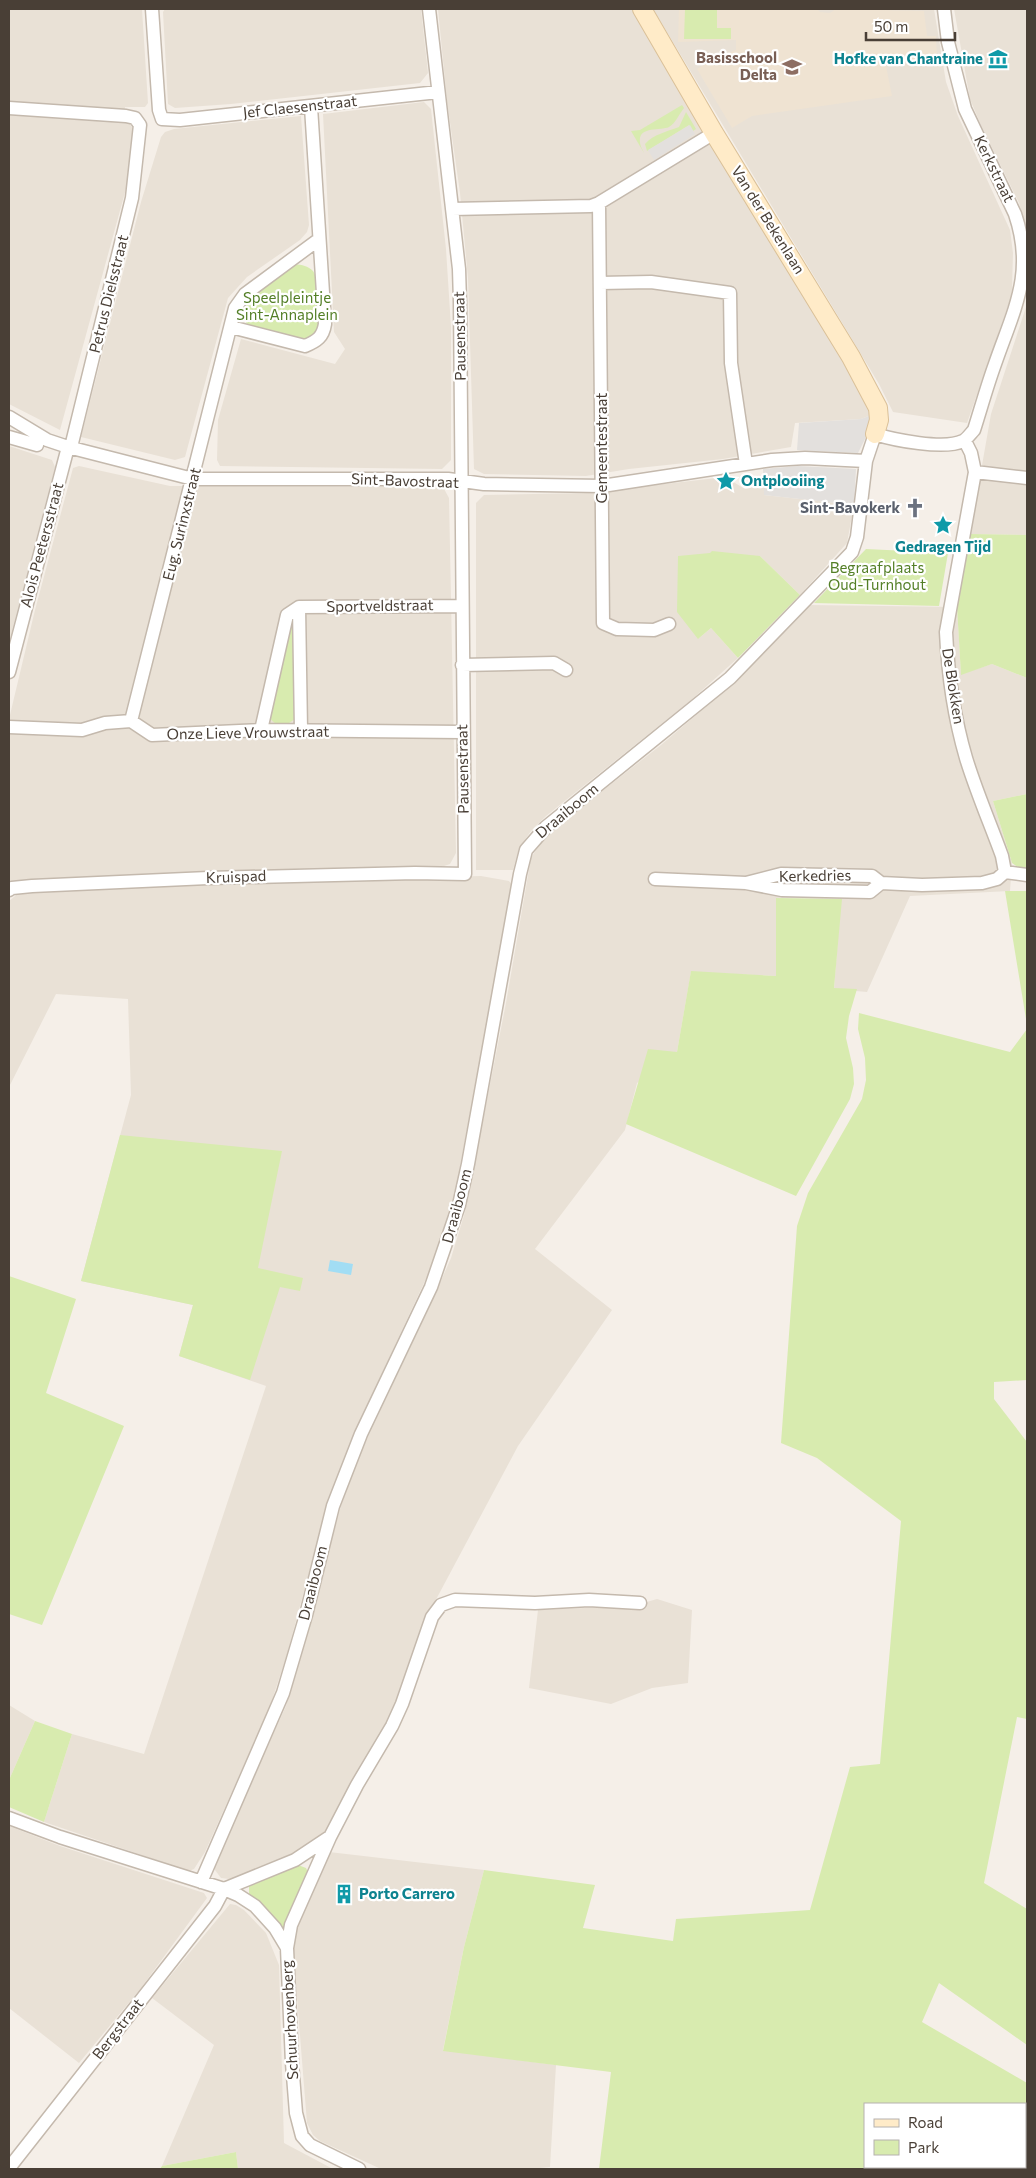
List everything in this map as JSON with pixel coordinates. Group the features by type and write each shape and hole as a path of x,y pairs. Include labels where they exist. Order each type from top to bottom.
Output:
{"street":[{"name":"Jef Claesenstraat","path":"152,9 159,110 162,119 180,120 438,92"},
{"name":"Pausenstraat","path":"429,9 452,209 460,302 464,874"},
{"name":"Kerkstraat","path":"944,9 948,42 965,109 1007,196 1021,231 1024,251 1023,300 974,430 965,441"},
{"name":"Van der Bekenlaan","path":"647,10 714,133 784,244 856,365 878,408 879,420 875,434"},
{"path":"231,327 296,346 305,346 316,341 323,334 325,324 318,240 311,107"},
{"name":"Petrus Dielsstraat","path":"9,108 135,118 140,125 132,198 72,443 68,447"},
{"path":"452,209 583,206 599,203 714,133"},
{"name":"Gemeentestraat","path":"599,203 603,623 617,629 654,630 669,624"},
{"name":"Eug. Surinxstraat","path":"131,721 194,479 235,308 244,294 318,240"},
{"path":"600,283 651,282 730,293 731,364 746,464"},
{"name":"Sint-Bavostraat","path":"9,417 47,440 194,479 448,479 462,483 602,486 746,464 805,458 866,461"},
{"path":"875,434 898,442 951,444 965,441 972,453 975,472 1027,478"},
{"name":"Draaiboom","path":"201,1882 283,1693 306,1614 333,1506 361,1434 431,1287 446,1247 464,1181 526,850 546,827 730,678 852,552 857,537 866,461 875,434"},
{"path":"9,437 37,445"},
{"name":"Alois Peetersstraat","path":"9,672 68,447"},
{"name":"De Blokken","path":"975,472 946,632 947,658 953,703 966,758 1002,856 1005,872"},
{"name":"Sportveldstraat","path":"299,607 461,606"},
{"path":"260,730 287,615 299,607"},
{"path":"299,607 302,730"},
{"path":"462,665 554,663 566,670"},
{"path":"9,727 82,730 105,724 131,721"},
{"name":"Onze Lieve Vrouwstraat","path":"131,721 152,735 260,730 462,732"},
{"path":"1005,872 1027,876"},
{"name":"Kerkedries","path":"655,879 746,883 781,874 872,876 881,883 922,885 982,883 997,879 1005,872"},
{"name":"Kruispad","path":"9,890 32,886 208,878 415,873 464,874"},
{"path":"286,1948 291,1925 330,1837 357,1785 392,1726 432,1617 441,1605 455,1600 535,1603 589,1600 640,1603"},
{"path":"9,1818 60,1837 201,1882"},
{"path":"224,1890 295,1860 330,1837"},
{"name":"Schuurhovenberg","path":"201,1882 248,1900 275,1928 286,1948 296,2113 302,2136 310,2145 359,2169"},
{"name":"Bergstraat","path":"9,2168 209,1914 224,1890"}],"shaded area":[{"path":"9,9 142,9 148,103 145,107 125,107 124,122 130,124 134,131 127,185 60,430 9,404"},
{"path":"165,9 421,9 428,73 420,83 231,104 175,108 168,104 163,12"},
{"path":"438,9 633,9 870,403 871,415 861,419 795,423 791,447 723,459 629,469 586,476 484,474 474,469 468,278"},
{"path":"653,9 934,9 946,82 958,116 1010,230 1013,253 1010,300 967,423 893,412 879,384"},
{"name":"Basisschool Delta","path":"679,9 817,9 820,12 830,13 836,9 924,11 927,36 936,36 937,58 886,66 892,96 752,116 732,128 697,69 713,59 736,50 736,40 678,42"},
{"path":"954,9 1027,9 1027,230 1019,203 970,99"},
{"path":"424,102 431,109 446,249 451,327 451,460 442,469 220,466 217,460 218,420 241,339 335,364 345,349 334,332 323,114"},
{"path":"301,116 309,225 307,232 300,240 247,277 228,298 185,457 175,460 81,437 141,202 161,137 165,132 174,129"},
{"path":"690,125 695,134 654,160 648,150"},
{"path":"1026,307 1027,535 970,534 991,414"},
{"path":"871,415 869,431 858,453 797,450 799,423 861,419"},
{"path":"9,446 52,460 55,467 9,642"},
{"path":"79,466 170,486 443,487 449,498 456,853 450,864 444,866 172,873 14,882 9,884 9,719 35,610 73,468"},
{"path":"798,466 856,469 854,505 764,495 763,469"},
{"path":"725,477 745,489 764,485 764,495 854,505 847,543 800,595 760,556 698,639 711,628 738,658 690,701 546,816 531,831 519,848 513,870 476,870 476,503 484,495 587,493"},
{"path":"809,605 957,607 961,674 992,664 1027,678 1027,794 993,801 1012,863 1010,891 910,896 867,992 834,989 841,899 777,898 776,976 691,972 677,1052 637,1083 625,1130 535,1249 612,1310 518,1446 432,1607 392,1716 326,1837 247,1875 229,1879 221,1878 215,1870 214,1863 286,1706 341,1506 359,1456 451,1258 465,1212 506,1003 531,858 542,840 560,824 661,745 735,682"},
{"path":"481,876 509,881 512,885 453,1204 437,1255 356,1429 328,1502 286,1658 269,1709 205,1852 194,1869 189,1871 44,1822 72,1734 144,1754 266,1386 179,1356 193,1305 81,1281 131,1095 128,999 56,994 9,1087 9,901 20,892 165,885"},
{"path":"657,1599 692,1610 688,1683 652,1688 611,1704 529,1688 538,1610 633,1606"},
{"path":"9,1705 35,1721 9,1780"},
{"path":"9,1826 60,1846 204,1893 207,1898 141,1988 79,2063 9,2008"},
{"path":"329,1852 484,1870 464,1947 443,2050 556,2065 550,2167 531,2169 381,2169 320,2141 313,2135 307,2123 293,1948 298,1923"},
{"path":"230,1904 244,1910 266,1933 279,1965 284,2143 333,2169 238,2169 236,2152 162,2166 214,2045 152,1998"}],"green space":[{"path":"685,9 717,9 717,28 731,28 731,39 684,39"},
{"path":"682,105 684,108 676,121 669,127 642,133 640,142 644,153 631,131 640,130"},
{"path":"686,112 696,129 693,131 689,125 647,151 645,144 656,136 679,127"},
{"name":"Speelpleintje Sint-Annaplein","path":"295,264 309,268 315,275 320,315 316,333 306,340 249,328 243,317 248,298"},
{"path":"970,534 1027,535 1027,678 992,664 961,675 957,607"},
{"name":"Begraafplaats Oud-Turnhout","path":"866,549 948,553 939,606 814,603"},
{"path":"712,551 760,556 800,595 738,658 711,628 698,639 677,612 678,556 710,553"},
{"path":"291,620 294,620 295,719 286,725 277,725 268,717"},
{"path":"1027,794 1027,868 1019,868 1012,863 993,801"},
{"path":"1005,891 1027,891 1027,1025"},
{"path":"776,898 842,899 834,988 857,989 849,1016 846,1038 853,1068 854,1084 850,1099 796,1196 626,1124 648,1049 677,1052 691,971 776,976"},
{"path":"859,1013 1010,1052 1027,1029 1027,1380 994,1382 994,1399 1027,1442 1027,1719 1017,1717 984,1883 1027,1909 1027,2045 939,1983 922,2022 1027,2083 1027,2169 599,2169 611,2072 443,2051 464,1947 484,1870 595,1885 583,1928 673,1941 676,1919 810,1910 850,1767 880,1764 901,1521 817,1458 781,1443 797,1226 808,1193 862,1099 866,1080 865,1058 858,1029"},
{"path":"120,1135 282,1151 258,1268 303,1278 300,1291 280,1287 250,1380 179,1356 193,1305 81,1281"},
{"path":"9,1276 76,1299 46,1393 124,1426 42,1625 9,1614"},
{"path":"35,1721 72,1734 44,1822 9,1807 9,1780"},
{"path":"298,1865 306,1868 309,1874 286,1938 249,1895 249,1885"},
{"path":"236,2152 238,2169 160,2169 162,2166"}],"water":[{"path":"330,1260 353,1264 351,1275 328,1271"}],"place":[{"name":"Hofke van Chantraine","path":"998,59"},
{"name":"Basisschool Delta","path":"792,67"},
{"name":"Ontplooiing","path":"726,481"},
{"name":"Sint-Bavokerk","path":"915,508"},
{"name":"Gedragen Tijd","path":"943,525"},
{"name":"Porto Carrero","path":"344,1894"}]}
